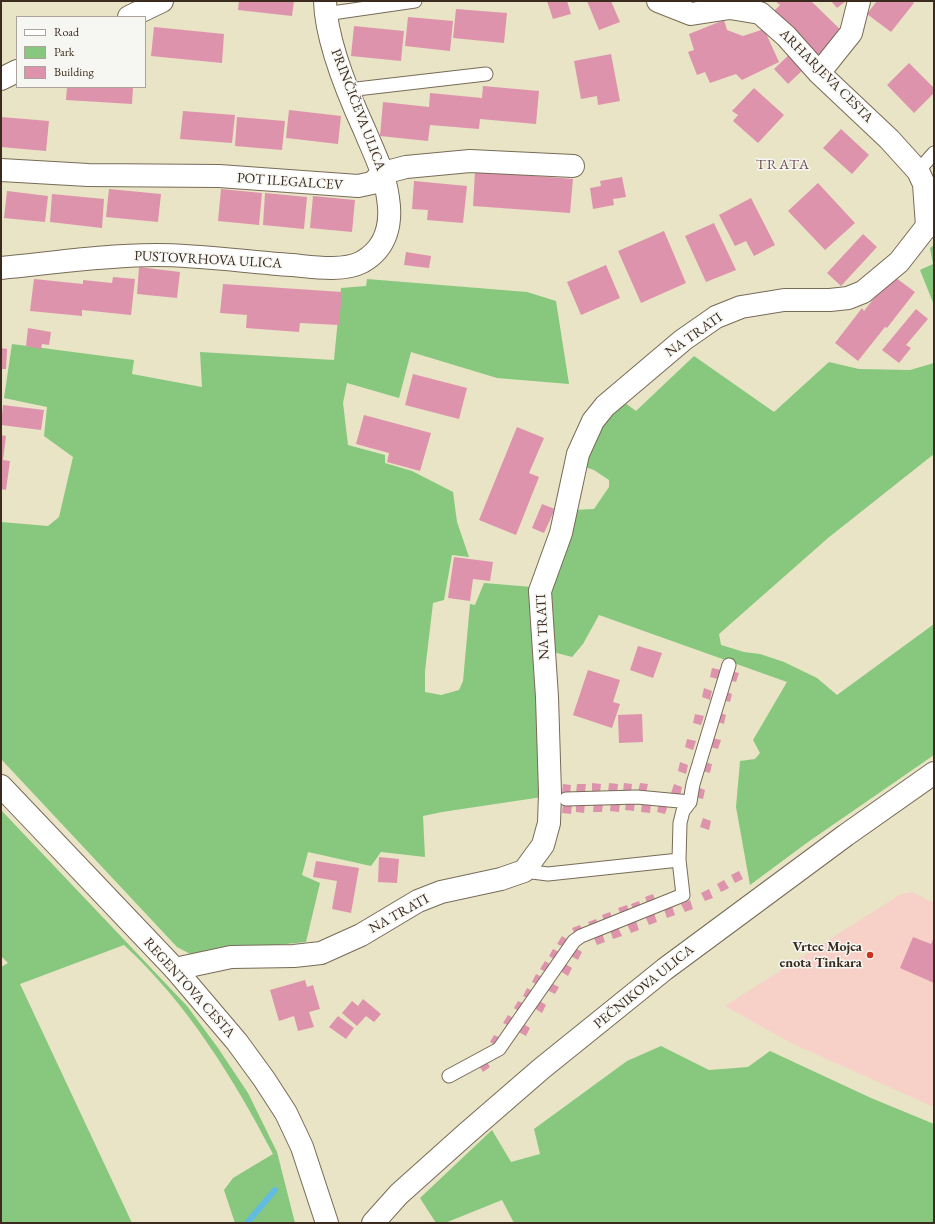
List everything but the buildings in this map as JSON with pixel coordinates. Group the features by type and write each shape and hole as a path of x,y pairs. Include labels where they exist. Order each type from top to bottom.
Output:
{"street":[{"path":"131,16 162,1"},
{"name":"ARHARJEVA CESTA","path":"658,1 691,14 730,8 760,13 786,36 818,73 889,139 918,171 924,184 930,226"},
{"path":"818,73 851,33 859,1"},
{"name":"PRINČIČEVA ULICA","path":"325,7 330,37 348,90 383,173 390,219"},
{"path":"1,79 16,72"},
{"name":"POT ILEGALCEV","path":"1,170 88,175 219,176 358,186 372,183 383,173 406,167 470,161 573,166"},
{"name":"PUSTOVRHOVA ULICA","path":"1,268 125,256 157,255 301,266 347,267 363,262 383,244 390,219"},
{"name":"NA TRATI","path":"174,970 231,957 294,956 321,953 361,935 418,901 441,892 501,879 524,871 543,845 549,823 550,793 547,697 540,591 561,532 578,454 593,421 605,406 683,340 716,317 741,307 784,300 830,300 848,298 863,292 899,262 930,226"},
{"name":"PEČNIKOVA ULICA","path":"373,1223 399,1194 466,1134 541,1069 665,969 846,835 934,773"},
{"name":"REGENTOVA CESTA","path":"1,786 174,970 237,1042 264,1079 286,1113 302,1147 327,1223"}],"lane":[{"path":"325,7 415,1"},
{"path":"348,90 486,74"},
{"path":"918,171 934,153"},
{"path":"449,1076 499,1049 574,941 581,936 683,895 679,860 680,824 683,811 690,802 729,665"},
{"path":"566,798 636,797 690,802"},
{"path":"524,871 548,874 679,860"}],"shaded area":[{"name":"Vrtec Mojca enota Tinkara","path":"912,892 934,903 934,1107 791,1043 725,1006 901,894"}],"green space":[{"path":"934,245 934,305 920,270 933,264 930,248"},
{"path":"367,279 527,292 556,301 569,384 497,378 411,352 399,398 347,383 343,403 348,445 385,455 385,463 412,471 453,492 457,522 469,557 452,555 444,600 433,603 425,671 425,692 441,695 459,690 463,681 470,604 475,605 484,583 532,587 542,797 423,816 425,857 381,852 371,866 308,852 302,875 320,883 306,942 256,947 196,957 177,947 1,759 1,522 48,526 59,517 73,457 44,436 47,407 4,398 12,344 134,360 132,374 202,387 200,352 334,360 341,288 366,286"},
{"path":"694,356 774,412 829,362 859,369 910,370 934,363 934,454 828,538 719,634 721,645 744,652 760,654 784,662 817,678 837,695 934,624 934,755 808,842 750,885 736,807 740,761 755,759 760,753 753,740 787,682 599,615 583,644 572,657 553,652 550,579 574,510 594,509 609,487 609,480 594,470 582,466 585,450 621,400 636,411"},
{"path":"1,810 187,1006 218,1048 248,1093 277,1152 295,1223 235,1223 224,1190 233,1178 273,1154 242,1098 208,1043 168,992 124,945 20,984 132,1223 1,1223 1,967 8,963 1,956"},
{"path":"661,1046 709,1070 748,1067 770,1051 871,1098 934,1124 934,1223 514,1223 502,1200 445,1223 436,1223 420,1198 492,1130 511,1162 540,1154 534,1129 627,1061"}],"waterway":[{"path":"247,1223 275,1190"}],"place":[{"name":"Vrtec Mojca enota Tinkara","path":"870,955"}],"district":[{"name":"TRATA","path":"783,165"}]}
